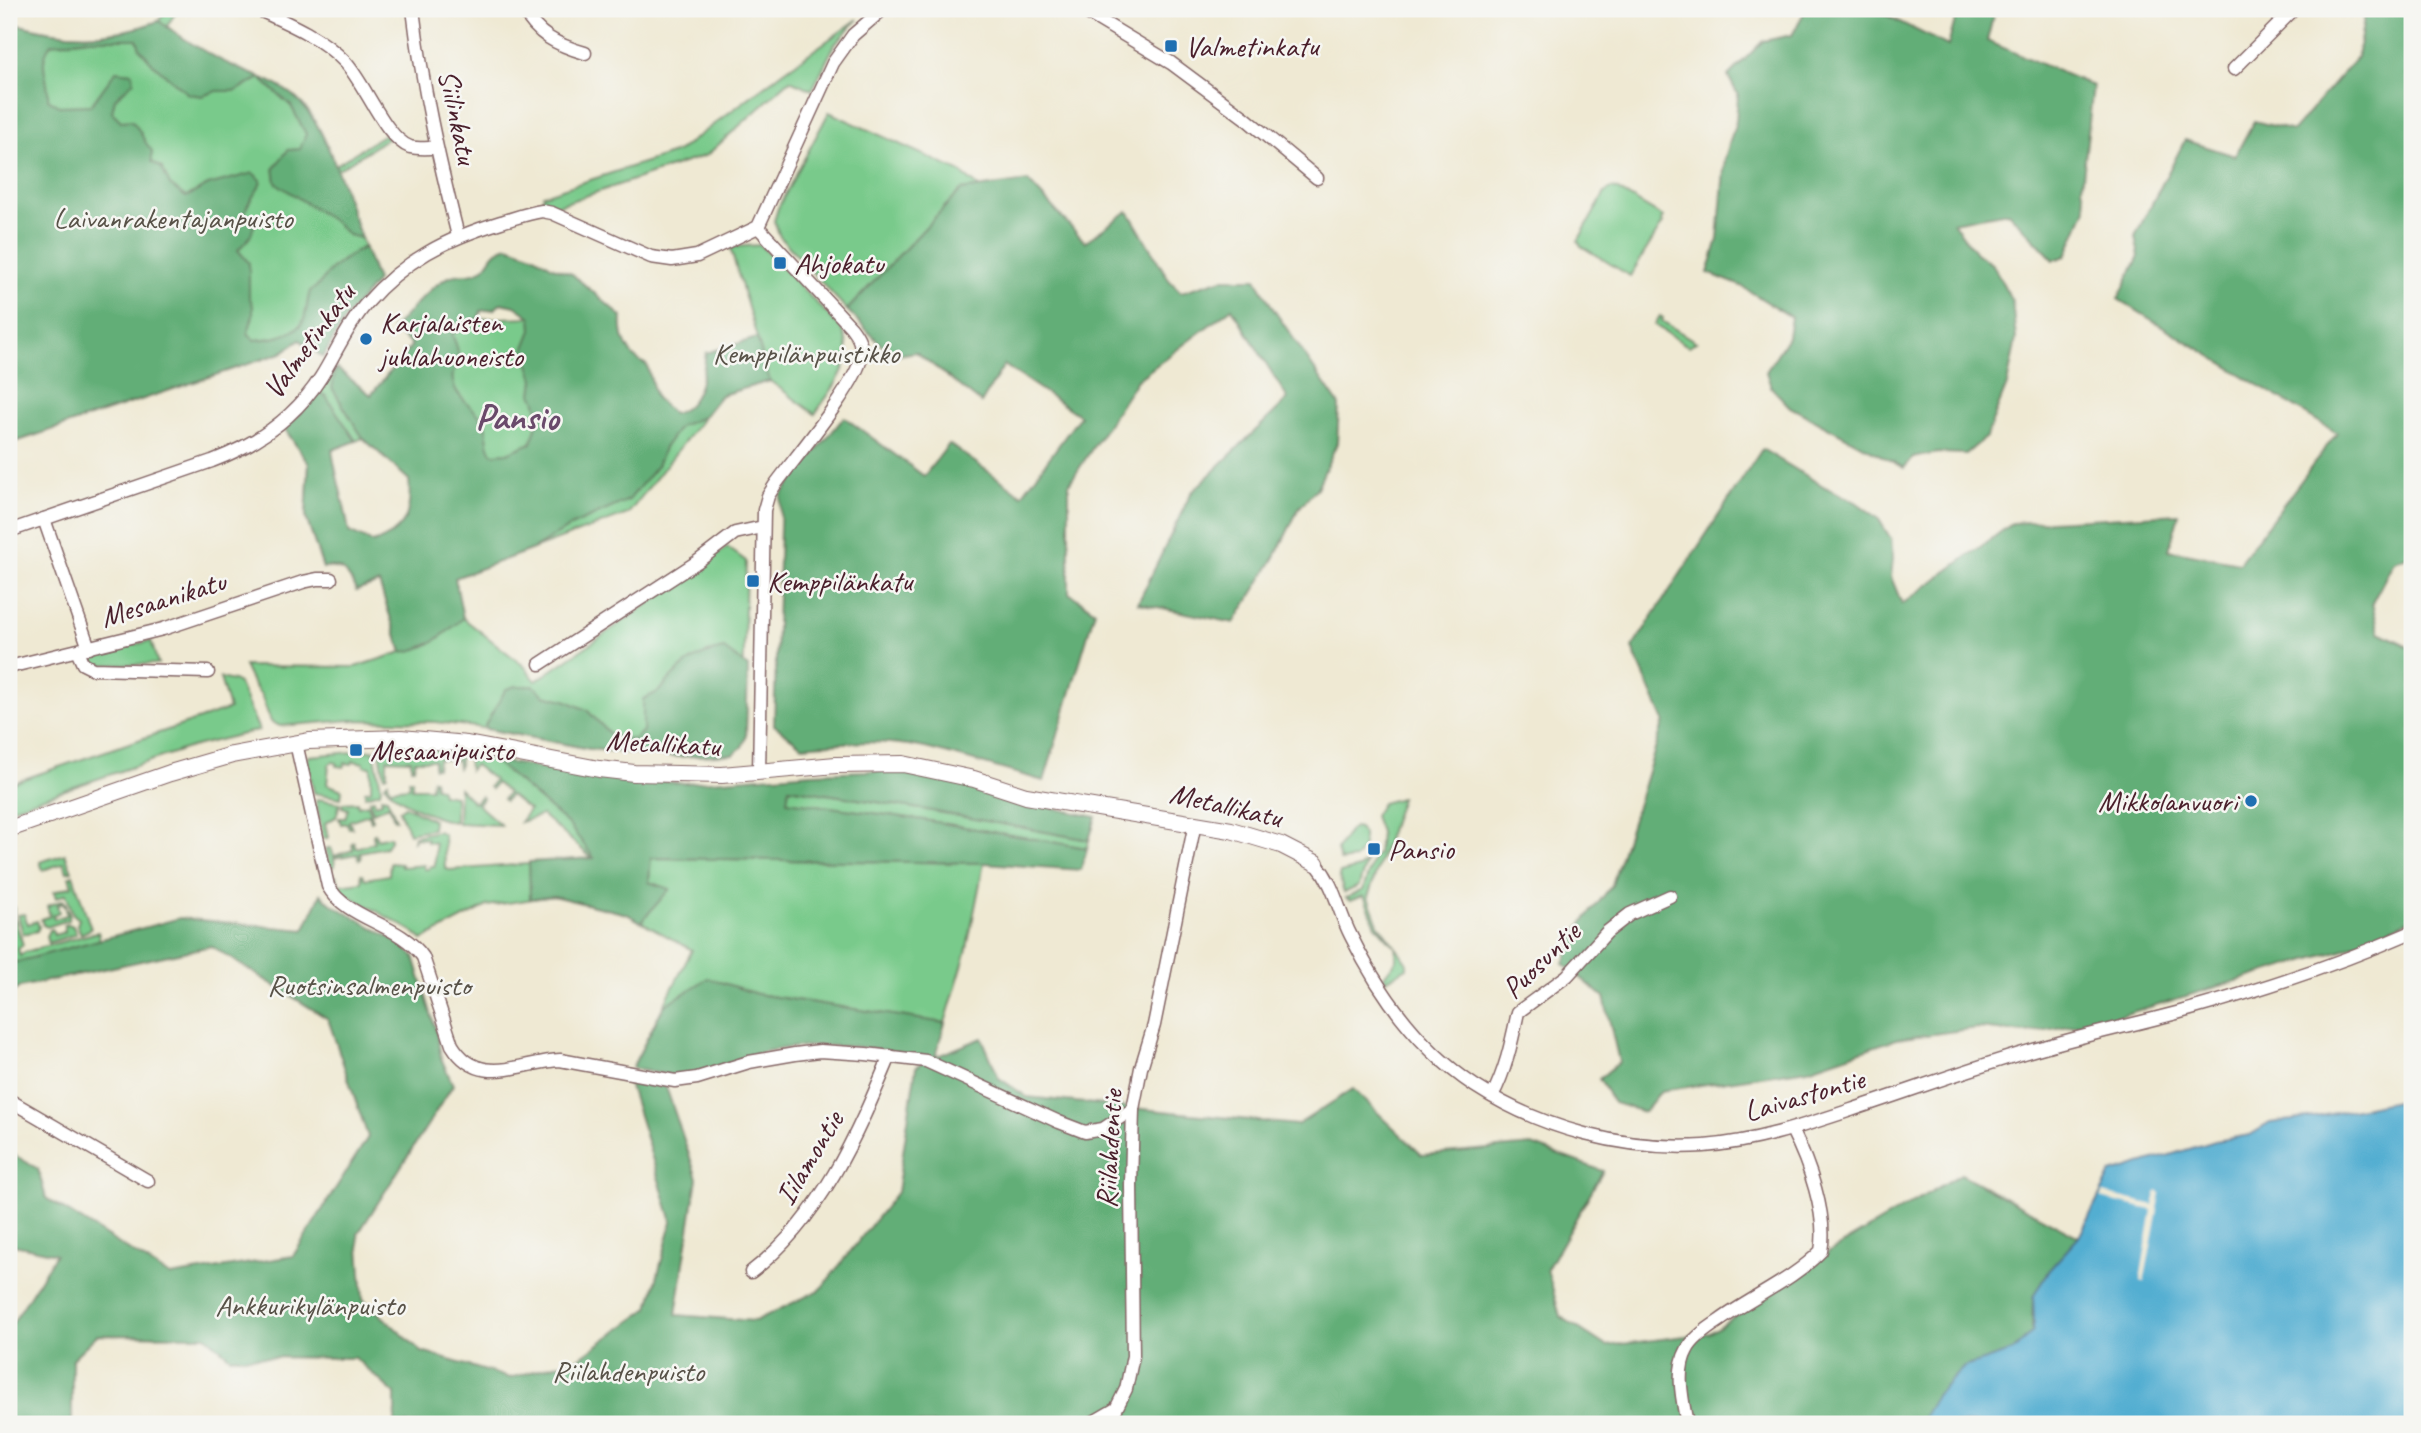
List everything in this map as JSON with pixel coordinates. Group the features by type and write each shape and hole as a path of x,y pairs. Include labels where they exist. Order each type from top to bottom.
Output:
{"street":[{"path":"257,9 309,34 340,57 356,75 388,128 400,142 414,148 436,148"},
{"name":"Siilinkatu","path":"413,9 436,148 458,236"},
{"path":"523,9 530,21 545,36 567,48 585,53"},
{"path":"759,772 763,527 768,496 855,376 862,352 858,337 851,327 758,227 833,64 853,35 883,9"},
{"path":"1081,9 1171,63 1245,118 1317,178"},
{"path":"2234,69 2294,9"},
{"name":"Valmetinkatu","path":"9,531 220,458 265,436 290,415 319,380 364,306 378,291 416,259 458,236 542,211 651,257 672,260 697,257 758,227"},
{"path":"44,519 83,650 83,664 93,669 208,672"},
{"path":"540,664 697,562 735,533 763,527"},
{"name":"Mesaanikatu","path":"9,667 163,629 303,582 331,579"},
{"name":"Metallikatu","path":"9,829 205,762 296,743 401,738 467,744 599,769 686,776 902,764 974,779 1026,796 1231,830 1281,845 1316,863"},
{"path":"296,743 324,876 332,892 347,905 401,935 418,949 452,1045 458,1055 477,1068 504,1071 559,1060 675,1081 697,1078 749,1062 820,1051 926,1061 1085,1132 1103,1129 1133,1110"},
{"name":"Riilahdentie","path":"1090,1424 1116,1409 1126,1389 1133,1356 1133,1110 1141,1068 1154,1025 1195,823"},
{"name":"Laivastontie","path":"1316,863 1329,879 1351,937 1398,1017 1450,1067 1492,1096 1534,1116 1571,1130 1636,1144 1703,1146 1738,1142 1792,1130 2043,1047 2194,1008 2273,984 2370,950 2412,932"},
{"name":"Puosuntie","path":"1492,1096 1510,1050 1518,1012 1550,991 1607,932 1630,914 1670,896"},
{"name":"Iilamontie","path":"751,1272 786,1241 831,1178 866,1113 890,1056"},
{"path":"9,1100 148,1181"},
{"path":"1687,1424 1681,1369 1687,1349 1706,1329 1748,1300 1808,1265 1821,1251 1823,1222 1806,1161 1792,1130"}],"green space":[{"name":"Laivanrakentajanpuisto","path":"167,9 178,9 167,26 183,39 200,50 276,86 302,104 317,125 334,166 385,134 388,138 336,171 377,281 346,317 323,357 300,340 281,353 9,444 9,22 66,34 103,34 159,21"},
{"path":"1806,9 1874,9 1948,46 1958,9 1995,9 1987,41 2093,86 2082,187 2086,209 2066,256 2054,260 2008,212 1953,222 1976,253 1993,265 2012,301 2016,339 2007,385 1986,437 1966,454 1938,453 1913,458 1904,468 1790,407 1771,387 1766,372 1788,337 1791,317 1741,286 1708,273 1718,239 1725,158 1736,121 1738,95 1728,76 1763,41 1792,35"},
{"path":"2366,9 2412,9 2412,554 2394,561 2372,603 2379,632 2412,648 2412,919 2345,949 2102,1021 2026,1033 1978,1028 1896,1039 1808,1069 1661,1091 1644,1112 1614,1103 1599,1079 1619,1062 1604,997 1564,964 1578,929 1612,885 1664,721 1632,648 1762,449 1825,487 1856,502 1878,518 1891,539 1891,577 1902,604 2013,523 2179,514 2169,550 2239,563 2337,433 2118,299 2139,256 2135,236 2185,140 2235,156 2254,121 2293,131 2357,57"},
{"path":"858,19 835,44 812,90 790,80 707,155 556,206 542,204 543,195 677,152"},
{"name":"Laivanrakentajanpuisto","path":"159,21 213,56 284,89 304,107 334,160 361,238 348,235 337,224 276,183 274,168 288,150 300,149 306,134 291,106 260,78 236,91 217,91 202,96 188,94 153,64 140,49 137,39 89,39 51,44 44,58 48,99 59,106 91,105 116,71 132,73 134,81 115,99 112,112 121,121 131,120 134,123 152,151 152,162 162,168 170,185 186,197 208,185 253,173 261,180 245,214 254,226 250,237 238,250 249,263 249,296 253,316 248,333 254,340 289,333 300,325 304,319 310,291 339,263 364,247 377,281 346,317 323,357 300,340 281,353 9,444 9,22 47,31 84,35 121,31"},
{"path":"829,112 959,171 980,188 961,190 847,310 780,237 774,221 778,208"},
{"path":"1028,181 1085,242 1128,211 1169,280 1181,292 1222,279 1256,279 1339,405 1337,443 1317,488 1299,508 1275,557 1234,623 1138,603 1191,493 1288,399 1232,308 1137,380 1069,484 1069,593 1095,611 1044,781 920,747 861,742 802,746 774,725 781,495 844,417 924,476 949,444 1022,495 1080,416 1004,365 981,403 916,352 892,356 847,310 961,190"},
{"path":"1611,188 1663,217 1663,223 1630,276 1581,246 1578,241 1605,193"},
{"name":"Kemppilänpuistikko","path":"760,245 841,328 846,340 846,362 836,384 815,414 770,381 721,395 628,514 454,578 463,618 524,666 536,681 727,547 746,561 742,738 677,757 590,749 476,727 435,722 352,720 280,726 271,722 261,695 244,666 355,667 402,652 379,583 342,570 323,568 306,517 309,464 285,429 309,405 336,368 371,395 412,345 446,320 531,317 680,426 713,384 766,368 730,247","holes":["381,431 435,512 372,554 347,540 325,453"]},
{"path":"508,246 572,274 622,317 622,332 630,352 647,365 656,398 673,414 689,405 694,398 701,381 706,353 757,338 770,381 721,395 703,417 680,426 664,448 657,466 629,500 573,525 533,549 455,578 463,618 428,645 402,652 379,583 356,591 351,580 340,569 323,568 306,517 309,464 285,429 318,394 325,395 356,441 332,450 349,532 373,543 393,533 400,527 408,512 409,480 363,438 332,388 336,368 371,395 412,345 392,329 441,282 453,276 477,272 501,249","holes":["501,303 515,306 531,317 532,330 524,350 534,379 532,394 537,406 537,424 531,443 507,453 493,454 484,422 455,388 453,374 458,353 452,334 474,323 481,311 495,309"]},
{"path":"1660,316 1662,321 1696,342 1688,346 1656,326"},
{"path":"151,641 158,664 98,665 88,657 92,653"},
{"path":"724,649 748,667 746,737 742,747 733,754 677,757 590,749 487,729 485,725 506,689 534,686 544,695 565,700 587,710 611,735 633,740 643,731 643,699 660,690 688,662"},
{"path":"220,678 238,682 259,730 191,747 9,809 9,784 229,709"},
{"path":"379,745 456,749 460,753 460,765 458,768 457,760 438,759 437,768 434,768 434,760 415,760 414,768 411,768 411,760 387,759 387,775 384,776"},
{"path":"374,750 380,792 365,796 365,791 371,790 371,767 353,761 352,764 345,763 344,767 336,766 337,763 332,762 329,765 327,784 342,790 341,798 314,793 307,761 309,756"},
{"path":"468,757 493,760 661,899 649,882 650,858 984,863 966,953 945,1023 757,994 709,979 632,1068 692,950 627,914 553,896 487,906 422,940 412,931 339,890 333,876 336,876 339,885 362,882 361,874 365,879 389,875 390,863 401,864 401,867 424,865 424,869 435,866 435,843 416,838 413,841 414,836 438,831 444,835 445,868 449,870 593,859 542,815 520,822 529,810 510,795 505,801 503,799 508,793 496,783 491,789 489,787 494,780 475,765 469,770"},
{"path":"493,760 595,777 685,783 812,773 898,770 920,778 940,777 1029,803 1096,817 1089,840 789,788 787,801 924,820 1087,848 1081,870 984,863 651,858 649,882 670,889 641,922 627,914 554,896 530,899 529,862 594,858 568,824"},
{"path":"409,779 412,779 412,788 431,788 434,779 435,787 440,788 442,794 455,796 455,822 417,808 390,790 409,787"},
{"path":"459,788 474,803 481,796 483,798 477,804 501,825 458,823"},
{"path":"789,788 1089,840 1087,848 924,820 786,801"},
{"path":"381,797 387,798 396,819 389,805 373,812 369,800 374,799 375,804 382,802"},
{"path":"1401,798 1368,897 1378,924 1407,962 1407,968 1386,980 1384,976 1397,959 1395,947 1376,926 1364,896 1350,901 1346,898 1363,890 1374,856 1378,854 1380,832 1374,816 1382,803"},
{"path":"318,799 340,803 336,817 325,823 328,837 326,839 323,838 316,801"},
{"path":"357,802 358,806 368,804 373,820 371,821 369,814 349,821 352,828 349,828 347,823 341,824 339,818 345,818 348,809 342,807 343,803"},
{"path":"405,806 433,820 432,829 409,833 399,810"},
{"path":"1354,827 1359,828 1363,834 1363,847 1355,859 1340,861 1337,850"},
{"path":"375,833 377,839 389,836 391,838 386,847 360,852 359,860 357,854 334,858 335,866 330,867 326,849 331,848 334,856 353,850 354,842 356,848 374,842"},
{"path":"65,854 72,871 67,872 64,863 43,870 40,862"},
{"path":"1366,862 1359,886 1344,893 1340,873 1359,868"},
{"path":"73,875 91,929 81,934 77,925 79,919 73,914 66,894 56,898 54,892 72,886 69,877"},
{"path":"321,894 330,903 401,944 414,956 437,1034 441,1058 453,1085 358,1234 363,1299 422,1352 510,1378 579,1358 649,1308 672,1222 628,1080 666,1087 697,1178 676,1315 755,1321 820,1290 897,1192 916,1067 928,1059 871,1048 812,1046 762,1052 685,1075 632,1068 664,1006 708,978 757,994 945,1023 935,1057 982,1038 999,1078 1027,1097 1297,1125 1353,1089 1422,1155 1532,1145 1603,1171 1547,1269 1560,1316 1606,1346 1710,1333 1829,1252 1961,1174 2079,1237 2049,1270 2033,1297 2032,1332 2013,1351 1999,1356 1924,1416 1923,1424 395,1424 395,1394 355,1358 230,1357 206,1336 97,1335 72,1359 72,1424 9,1424 9,1329 56,1254 9,1244 9,1152 38,1169 46,1198 170,1276 293,1256 368,1137 328,1019 211,946 20,987 9,995 9,964 180,918 304,930"},
{"path":"63,900 67,906 63,903 57,905 59,912 53,915 54,919 67,915 68,909 68,920 47,927 43,925 41,919 50,916 47,906"},
{"path":"13,906 23,945 18,948 20,956 25,952 98,932 100,940 14,963 9,947 9,907"},
{"path":"24,914 28,924 37,921 37,931 23,934 18,915"},
{"path":"64,925 73,926 76,934 48,943 46,936 49,930 52,929 54,935 65,932"}],"water":[{"path":"2412,1098 2412,1424 1923,1424 1924,1416 1937,1394 1964,1367 2013,1351 2032,1332 2033,1297 2049,1270 2079,1237 2111,1173 2215,1141 2250,1135 2270,1123"}],"pier":[{"path":"2157,1191 2161,1193 2144,1282 2140,1281 2152,1210 2100,1198 2103,1193 2153,1205"}],"place":[{"name":"Valmetinkatu","path":"1171,46"},
{"name":"Ahjokatu","path":"780,263"},
{"name":"Karjalaisten juhlahuoneisto","path":"366,339"},
{"name":"Kemppilänkatu","path":"753,581"},
{"name":"Mesaanipuisto","path":"356,750"},
{"name":"Mikkolanvuori","path":"2251,801"},
{"name":"Pansio","path":"1374,849"}],"district":[{"name":"Pansio","path":"517,416"}],"park label":[{"name":"Ruotsinsalmenpuisto","path":"369,985"},
{"name":"Ankkurikylänpuisto","path":"310,1305"},
{"name":"Riilahdenpuisto","path":"628,1371"}]}
